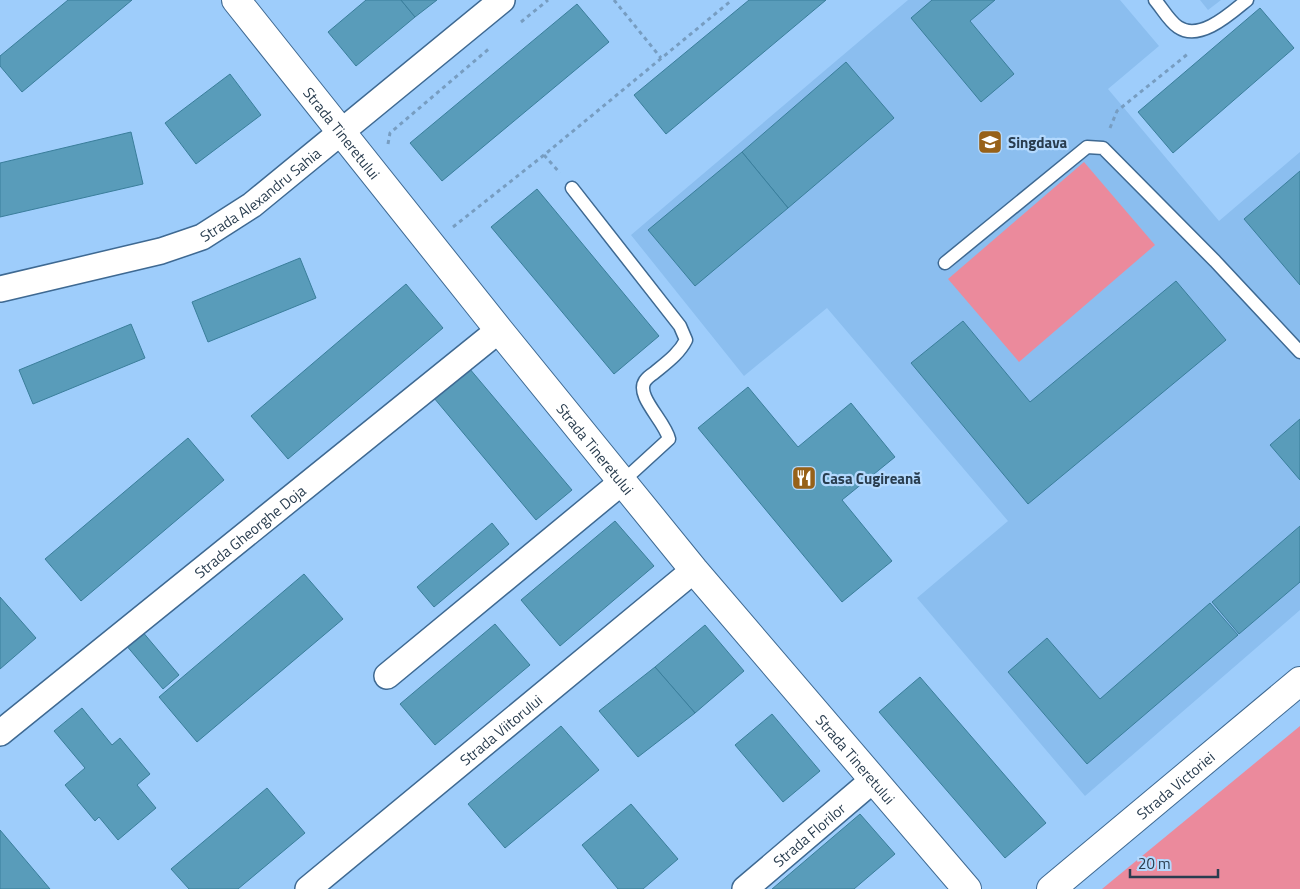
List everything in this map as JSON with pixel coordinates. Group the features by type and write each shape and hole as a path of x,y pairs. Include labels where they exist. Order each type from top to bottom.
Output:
{"street":[{"name":"Strada Tineretului","path":"236,0 499,330 694,570 966,889"},
{"name":"Strada Alexandru Sahia","path":"0,289 161,251 202,237 252,205 502,0"},
{"name":"Strada Gheorghe Doja","path":"0,733 499,330"},
{"path":"386,676 623,481"},
{"name":"Strada Viitorului","path":"308,889 694,570"},
{"name":"Strada Victoriei","path":"1051,889 1300,681"},
{"name":"Strada Florilor","path":"745,889 872,780"}],"lane":[{"path":"1156,0 1177,26 1185,30 1196,30 1218,24 1247,0"},
{"path":"945,263 1087,147 1103,148 1300,352"},
{"path":"572,188 680,326 686,340 681,350 645,381 642,392 667,430 668,439 623,481"}],"path":[{"path":"518,25 548,0"},
{"path":"614,0 661,58"},
{"path":"446,232 544,155 732,0"},
{"path":"1103,148 1116,111 1193,50 1196,30"},
{"path":"386,149 390,133 495,44"}],"shaded area":[{"path":"908,0 1120,0 1159,46 1108,89 1219,221 1300,152 1300,610 1085,796 917,598 1008,521 827,308 744,376 631,235"},
{"path":"1200,0 1221,0 1208,10"},
{"path":"1084,162 1155,245 1019,362 948,279"},
{"path":"1300,726 1300,889 1102,889"}],"building":[{"path":"68,0 132,0 22,92 0,66 0,56"},
{"path":"366,0 401,0 415,17 356,66 328,32"},
{"path":"401,0 437,0 415,17"},
{"path":"749,0 826,0 666,134 634,95"},
{"path":"932,0 995,0 970,21 1014,74 981,102 911,18"},
{"path":"577,4 609,42 442,181 410,143"},
{"path":"1260,8 1294,48 1173,153 1138,112"},
{"path":"846,62 894,118 788,208 742,152"},
{"path":"230,74 261,115 196,164 165,123"},
{"path":"131,132 143,184 0,217 0,163"},
{"path":"742,152 788,208 695,286 648,230"},
{"path":"1300,171 1300,285 1244,219"},
{"path":"537,189 659,336 614,374 491,227"},
{"path":"300,258 316,298 208,342 192,302"},
{"path":"1176,281 1226,340 1028,504 911,363 963,321 1030,402"},
{"path":"406,284 443,328 288,459 251,416"},
{"path":"131,324 145,358 33,404 19,370"},
{"path":"469,368 572,490 536,520 434,398"},
{"name":"Casa Cugireană","path":"748,387 798,447 851,403 895,457 842,500 892,561 842,602 698,428"},
{"path":"1300,419 1300,480 1270,445"},
{"path":"188,438 224,480 81,601 45,559"},
{"path":"615,521 654,566 560,646 521,600"},
{"path":"492,523 509,544 434,607 417,587"},
{"path":"1300,526 1300,582 1239,634 1212,602"},
{"path":"304,574 343,619 197,742 159,697"},
{"path":"0,597 36,638 0,669"},
{"path":"1210,603 1238,635 1087,764 1008,672 1047,638 1100,699"},
{"path":"136,624 179,675 163,689 120,638"},
{"path":"495,624 530,665 435,745 400,704"},
{"path":"705,625 744,671 695,713 655,667"},
{"path":"655,667 695,713 638,757 599,711"},
{"path":"920,677 1046,823 1005,858 879,712"},
{"path":"82,708 112,745 120,738 150,774 137,785 156,808 118,840 99,817 95,821 65,785 85,768 54,731"},
{"path":"772,714 820,771 783,802 735,745"},
{"path":"561,726 599,770 505,848 468,804"},
{"path":"267,788 305,833 238,889 189,889 171,869"},
{"path":"631,804 678,859 643,889 618,889 582,845"},
{"path":"860,814 895,854 854,889 772,889"},
{"path":"0,830 50,889 0,889"}],"place":[{"name":"Singdava","path":"990,142"},
{"name":"Casa Cugireană","path":"804,478"}]}
